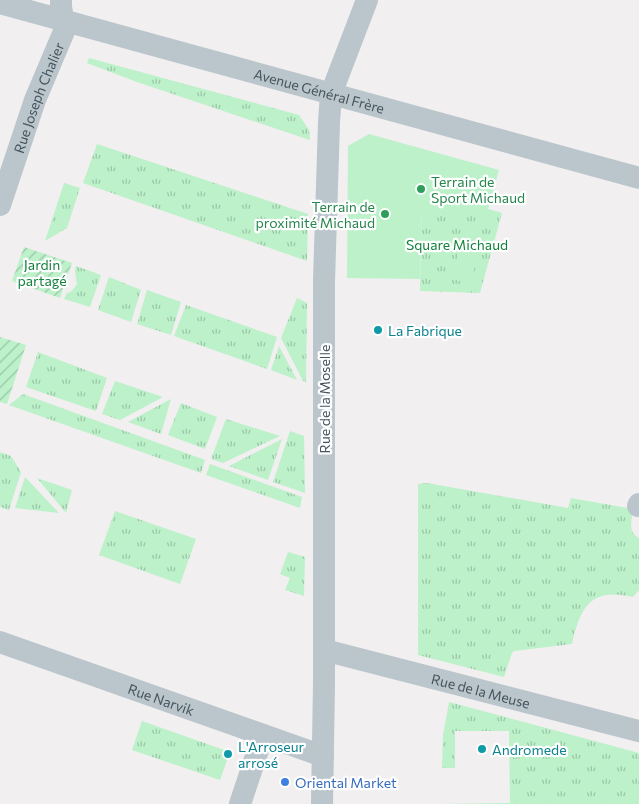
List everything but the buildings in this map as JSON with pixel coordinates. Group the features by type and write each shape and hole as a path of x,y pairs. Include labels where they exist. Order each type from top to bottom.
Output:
{"street":[{"name":"Rue de la Moselle","path":"322,804 324,281 331,94 367,0"},
{"name":"Avenue Général Frère","path":"0,3 62,10 331,94 639,178"},
{"name":"Rue Joseph Chalier","path":"0,205 35,100 65,30 62,10"},
{"name":"Rue Narvik","path":"0,642 323,756"},
{"name":"Rue de la Meuse","path":"324,650 639,731"},
{"path":"240,804 263,735"}],"green space":[{"path":"89,58 299,115 309,130 310,140 137,82 87,63"},
{"name":"Terrain de Sport Michaud","path":"369,134 499,170 488,209 422,209 420,279 347,278 348,146"},
{"path":"97,144 308,214 307,261 83,183"},
{"path":"64,183 80,188 67,228 45,241"},
{"name":"Square Michaud","path":"422,208 488,209 502,213 480,293 420,291"},
{"path":"462,241 481,246 470,284 452,279"},
{"name":"Jardin partagé","path":"24,247 72,263 60,298 12,281"},
{"path":"76,266 101,275 90,307 64,299 67,293 72,291 77,284"},
{"path":"109,277 141,290 131,322 98,310"},
{"path":"147,290 181,302 171,335 137,324"},
{"path":"297,298 307,303 306,382 303,381 281,338"},
{"path":"186,305 277,337 267,369 174,336"},
{"path":"0,337 26,345 7,404 0,402"},
{"path":"279,346 297,380 271,370"},
{"path":"38,352 107,378 96,411 26,387"},
{"path":"115,381 163,397 120,420 102,414"},
{"path":"23,394 205,460 201,473 9,405"},
{"path":"171,399 161,434 128,422"},
{"path":"181,403 217,417 205,449 168,435"},
{"path":"226,419 280,436 223,463 211,459"},
{"path":"290,431 304,436 305,493 273,482"},
{"path":"282,439 268,480 229,466"},
{"path":"0,452 11,456 21,472 9,510 0,507"},
{"path":"210,464 302,497 300,508 206,475"},
{"path":"25,477 59,513 15,508"},
{"path":"37,478 72,490 66,513"},
{"path":"427,483 568,508 571,498 633,509 632,529 639,538 639,590 633,597 607,595 597,598 590,603 579,620 572,644 514,651 504,677 418,655 418,484"},
{"path":"115,511 196,539 180,584 99,555"},
{"path":"288,552 305,557 304,596 285,590 290,578 280,574"},
{"path":"449,702 639,753 639,804 441,804 510,803 509,731 455,731 455,768 442,768 443,735"},
{"path":"142,721 230,752 220,780 132,750"}],"place":[{"name":"Terrain de Sport Michaud","path":"421,189"},
{"name":"Terrain de proximité Michaud","path":"385,214"},
{"name":"La Fabrique","path":"378,330"},
{"name":"Andromede","path":"482,749"},
{"name":"L'Arroseur arrosé","path":"228,754"},
{"name":"Oriental Market","path":"285,782"}]}
